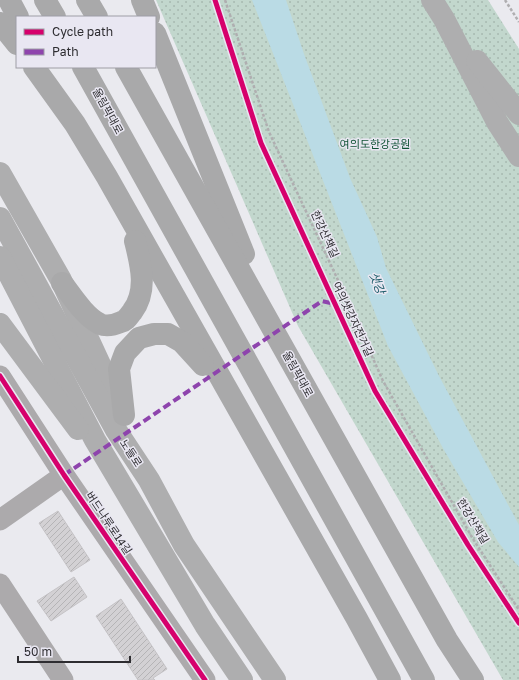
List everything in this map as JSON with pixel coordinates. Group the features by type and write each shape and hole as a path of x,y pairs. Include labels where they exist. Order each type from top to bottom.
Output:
{"highway":[{"path":"9,0 17,16"},
{"path":"45,0 54,16"},
{"path":"88,0 96,16"},
{"path":"142,0 148,16"},
{"path":"0,23 16,43"},
{"path":"156,35 277,335"},
{"path":"35,68 75,124"},
{"path":"46,68 75,124 128,213 390,680"},
{"name":"올림픽대로","path":"84,68 424,680"},
{"name":"올림픽대로","path":"127,68 448,640 473,680"},
{"path":"62,283 88,315 100,324 111,326 125,321 137,306 142,288 142,265 128,213"},
{"path":"124,415 119,369 125,353 139,338 154,334 168,334 182,342 228,392"}],"main road":[{"path":"432,0 444,19 497,122 519,156"},
{"path":"444,19 519,114"},
{"path":"0,173 62,283 124,415 149,480"},
{"name":"노들로","path":"0,218 116,430 149,480 184,545 275,680"},
{"path":"0,257 95,440 205,625 242,680"},
{"path":"0,324 124,490"}],"street":[{"name":"버드나루로14길","path":"0,376 64,475 205,680"},
{"path":"0,520 64,475"},
{"path":"0,584 64,680"}],"path":[{"path":"505,0 519,22"}],"green space":[{"name":"여의도한강공원","path":"156,0 488,0 519,49 519,680 503,680 298,326"}],"water":[{"name":"샛강","path":"252,0 286,0 304,54 350,178 377,237 386,268 439,376 519,525 519,567 498,542 444,450 388,346"}],"building":[{"path":"58,511 90,560 71,572 39,523"},
{"path":"74,577 87,597 51,621 37,601"},
{"path":"121,599 167,669 153,678 155,680 138,680 96,616"}],"marked path":[{"path":"64,475 322,301 335,304"}],"cycle path":[{"name":"여의샛강자전거길","path":"215,0 261,143 375,391 468,545 519,623"},
{"path":"0,376 64,475 205,680"}]}
